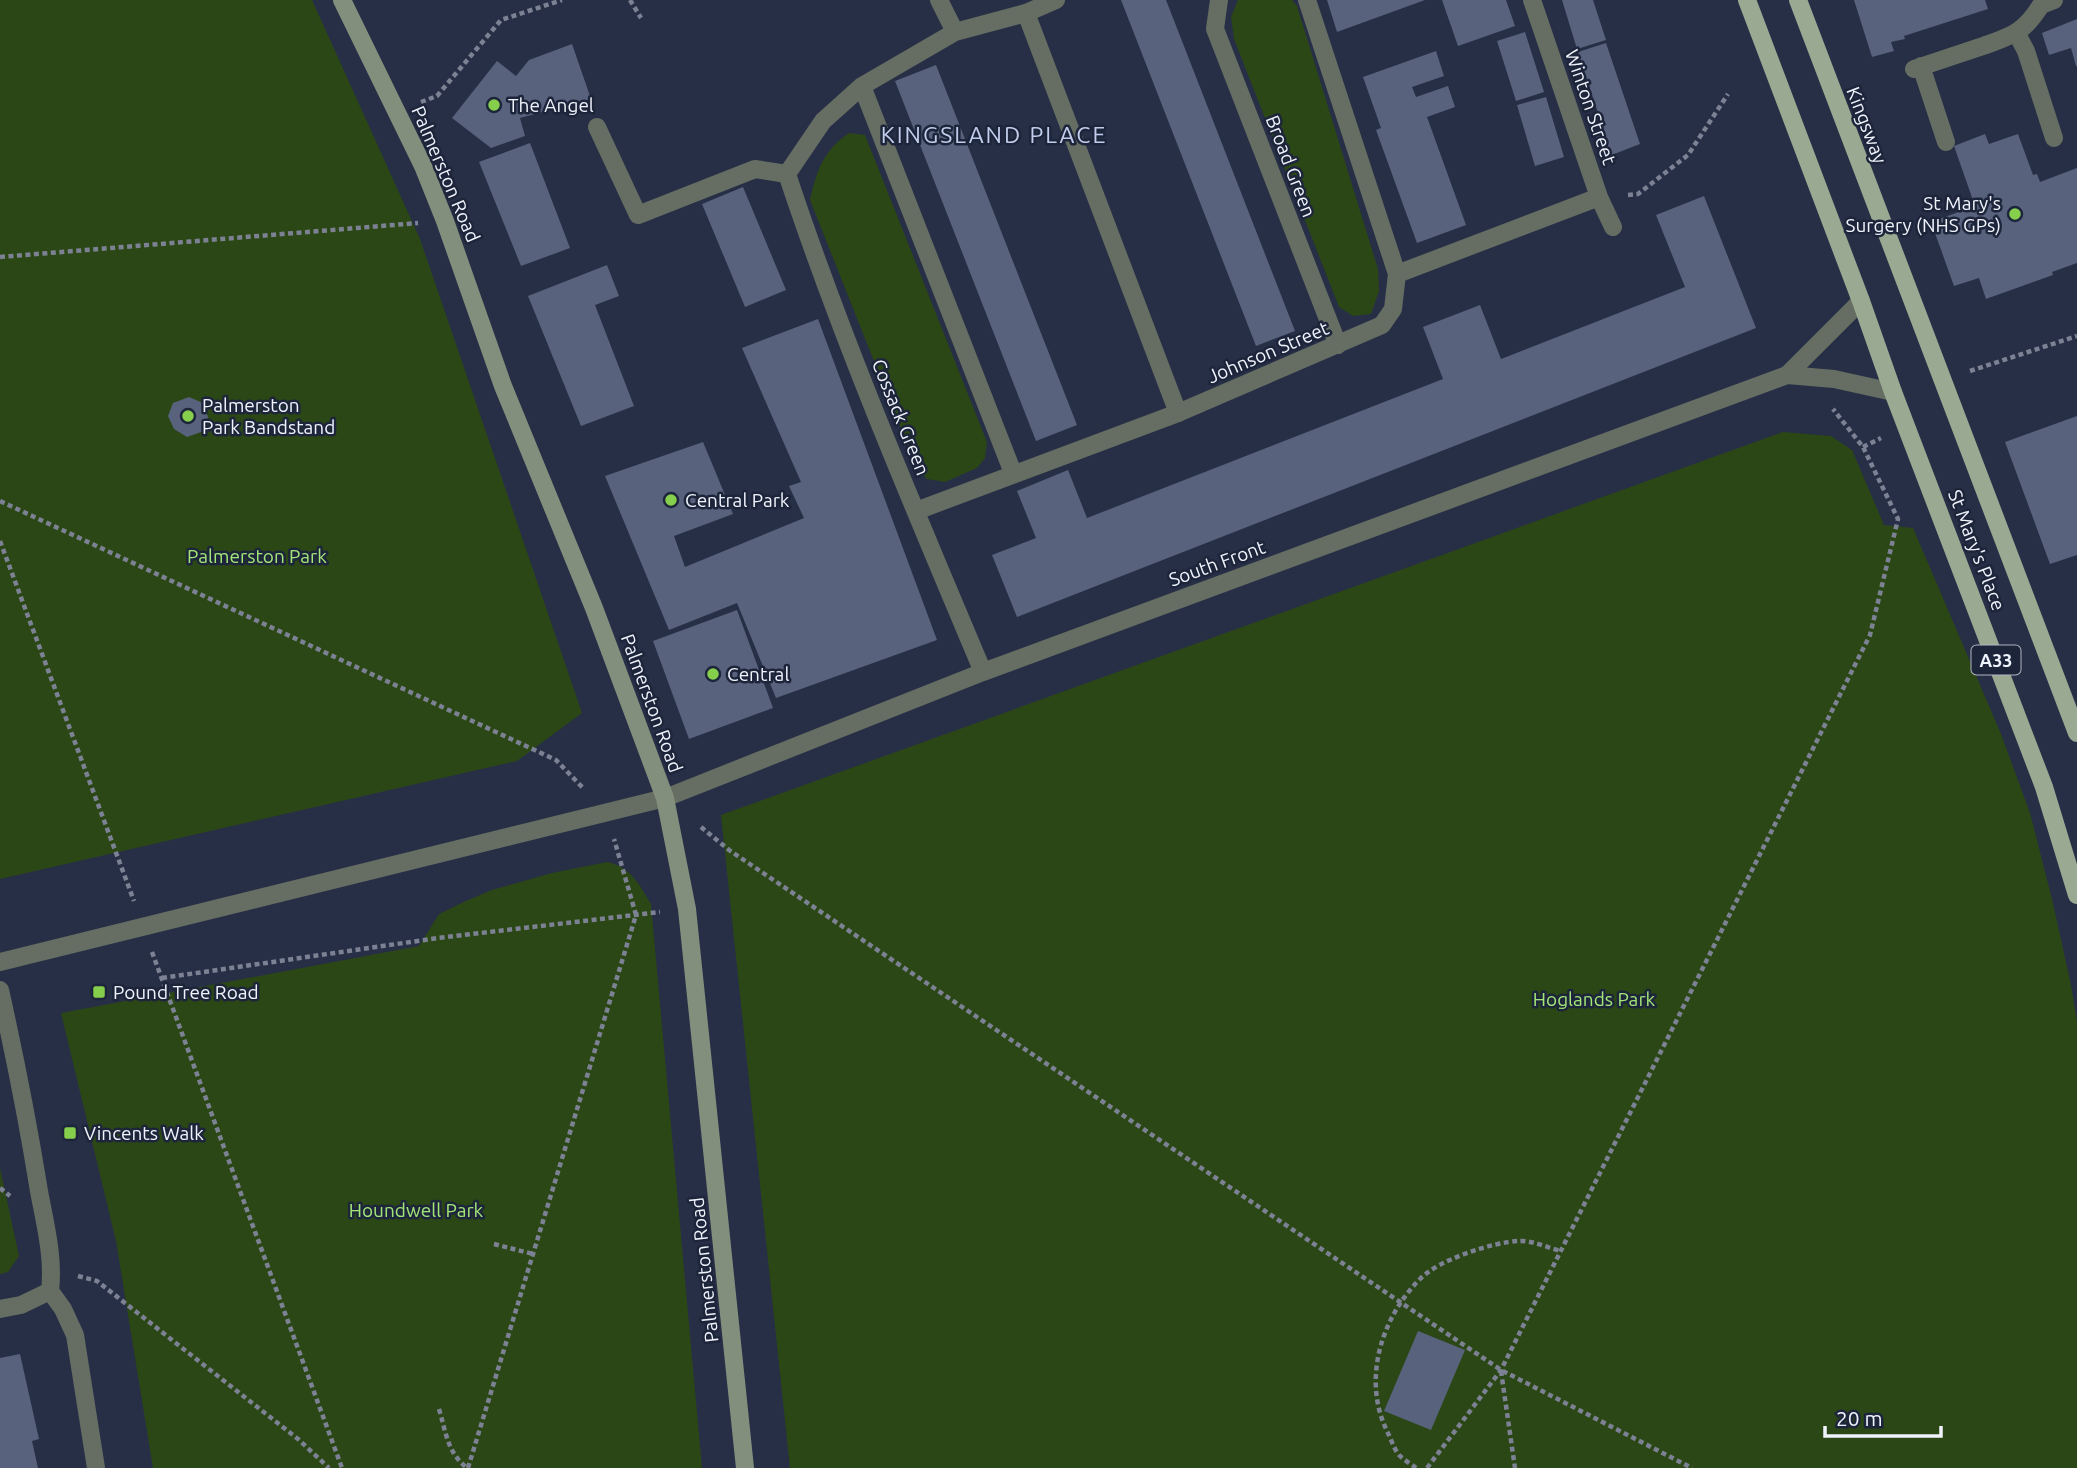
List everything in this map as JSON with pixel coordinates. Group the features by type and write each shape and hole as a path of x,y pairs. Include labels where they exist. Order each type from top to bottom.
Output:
{"main road":[{"name":"A33","path":"1747,0 1861,300"},
{"name":"Kingsway","path":"1798,0 1912,304"},
{"name":"St Mary's Place","path":"1861,300 1893,392 2044,787 2077,895"},
{"name":"St Mary's Place","path":"1912,304 2075,722"}],"street":[{"name":"Palmerston Road","path":"342,0 423,166 503,386 594,608 665,798 687,909 706,1070 745,1468"},
{"path":"939,0 955,32"},
{"path":"597,127 638,215 755,169 787,174 823,121 862,86 955,32 1026,13 1056,0"},
{"name":"Broad Green","path":"1219,0 1215,29 1338,345"},
{"path":"1307,0 1396,274 1599,197"},
{"name":"Winton Street","path":"1532,0 1599,197 1613,227"},
{"path":"1946,142 1917,68 2017,34 2045,2"},
{"path":"1026,13 1178,413"},
{"path":"2017,34 2026,51 2054,138"},
{"path":"862,86 1013,472"},
{"name":"Cossack Green","path":"787,174 812,249 983,672"},
{"name":"Johnson Street","path":"916,511 1013,472 1178,413 1382,325 1393,309 1396,274"},
{"name":"South Front","path":"665,798 983,672 1787,375 1861,300"},
{"name":"South Front","path":"1787,375 1845,381 1893,392"},
{"path":"0,962 665,798"},
{"path":"0,990 29,1127 53,1270 51,1291 75,1335 96,1468"},
{"path":"0,1309 21,1305 51,1291"}],"path":[{"path":"425,101 436,96 501,20 562,0"},
{"path":"630,0 640,18"},
{"path":"1599,197 1637,194 1688,155 1728,94"},
{"path":"0,257 425,222"},
{"path":"1969,371 2077,336"},
{"path":"1427,1468 1501,1370 1870,635 1898,519 1863,447 1836,411"},
{"path":"1863,447 1881,438"},
{"path":"0,501 556,760 607,813 635,915 467,1468 458,1461 448,1445 439,1409"},
{"path":"0,541 342,1468"},
{"path":"665,798 729,850 1501,1370 1692,1468"},
{"path":"162,978 438,938 687,909"},
{"path":"1416,1468 1398,1453 1380,1416 1374,1382 1379,1353 1391,1318 1401,1302 1421,1277 1465,1253 1521,1241 1560,1251"},
{"path":"494,1244 533,1254"},
{"path":"53,1270 97,1281 298,1439 329,1468"},
{"path":"1501,1370 1515,1468"}],"green space":[{"name":"Palmerston Park","path":"0,0 312,0 420,239 582,713 517,761 0,879"},
{"path":"1238,0 1292,0 1297,6 1378,269 1379,291 1371,314 1353,316 1339,307 1234,39 1231,17"},
{"path":"849,133 865,135 987,442 985,458 977,468 945,482 927,479 916,467 810,200 822,162 833,147"},
{"name":"Hoglands Park","path":"1783,432 1831,436 1852,450 1884,525 1913,528 2001,734 2030,813 2052,899 2077,1021 2077,1468 790,1468 721,815"},
{"name":"Houndwell Park","path":"607,862 628,872 651,904 702,1468 153,1468 116,1241 61,1013 419,946 439,914 466,901 492,890 552,873"},
{"path":"0,1168 19,1256 8,1272 0,1274"}],"building":[{"path":"1121,0 1166,0 1295,331 1256,346"},
{"path":"1327,0 1425,0 1337,32"},
{"path":"1442,0 1506,0 1515,26 1458,46"},
{"path":"1562,0 1593,0 1606,40 1577,49"},
{"path":"1854,0 1985,0 1988,9 1904,36 1905,39 1891,42 1894,51 1872,57"},
{"path":"2077,19 2076,66 2071,48 2049,55 2042,33"},
{"path":"1525,32 1544,92 1516,101 1497,41"},
{"path":"1606,43 1640,144 1604,158 1595,135 1604,131 1578,52"},
{"path":"572,44 591,99 520,118 525,136 491,148 452,118 497,61 516,76 529,60"},
{"path":"1436,51 1444,76 1412,87 1416,97 1448,86 1455,107 1427,117 1466,225 1417,243 1376,130 1381,128 1363,77"},
{"path":"936,65 1077,425 1036,441 895,81"},
{"path":"1546,97 1564,157 1535,166 1517,105"},
{"name":"St Mary's Surgery (NHS GPs)","path":"1985,134 1989,144 2018,134 2033,175 2037,174 2040,182 2077,168 2077,263 2052,272 2053,275 1986,299 1979,278 1954,286 1931,222 1975,206 1954,146"},
{"path":"530,143 570,248 521,266 479,162"},
{"path":"743,187 786,290 745,307 702,204"},
{"path":"1704,196 1756,328 1017,617 992,555 1036,538 1017,491 1068,470 1087,518 1443,379 1423,327 1480,305 1501,359 1685,287 1656,215"},
{"path":"607,265 619,296 595,305 634,406 581,426 528,296"},
{"name":"Central Park","path":"818,319 937,640 776,698 737,603 669,630 605,476 703,442 733,514 674,536 685,567 804,518 789,486 801,482 742,348"},
{"name":"Palmerston Park Bandstand","path":"189,397 203,403 208,417 204,431 187,437 174,429 168,416 173,403"},
{"path":"2077,416 2077,555 2050,564 2005,442"},
{"name":"Central","path":"737,610 773,708 689,739 653,641"},
{"path":"1418,1331 1465,1350 1431,1430 1384,1411"},
{"path":"20,1354 39,1439 32,1441 38,1468 0,1468 0,1358"}],"place":[{"name":"The Angel","path":"494,105"},
{"name":"St Mary's Surgery (NHS GPs)","path":"2015,214"},
{"name":"Palmerston Park Bandstand","path":"188,416"},
{"name":"Central Park","path":"671,500"},
{"name":"Central","path":"713,674"},
{"name":"Pound Tree Road","path":"99,992"},
{"name":"Vincents Walk","path":"70,1133"}],"district":[{"name":"KINGSLAND PLACE","path":"994,134"}]}
